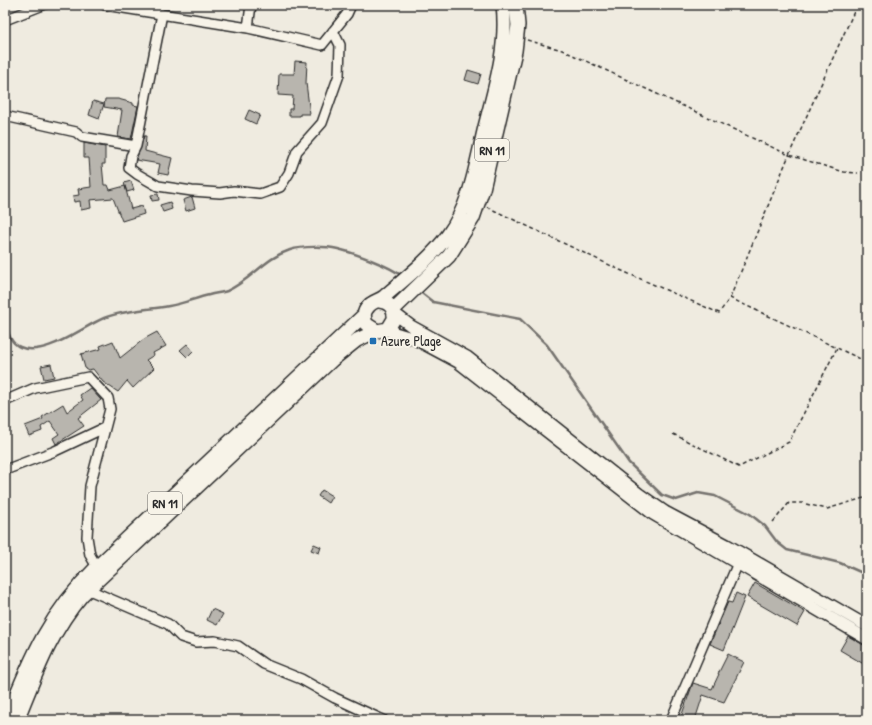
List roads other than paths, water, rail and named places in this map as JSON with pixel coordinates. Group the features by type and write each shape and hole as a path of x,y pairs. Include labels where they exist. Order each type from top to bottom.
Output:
{"highway":[{"name":"RN 11","path":"379,301 392,291 417,267 452,229 468,196 502,59 505,30 503,5"},
{"name":"RN 11","path":"396,308 426,279 458,244 479,204 511,72 517,37 516,5"},
{"path":"379,301 396,308 394,322 381,331 366,324 364,315 369,305 379,301"},
{"name":"RN 11","path":"6,720 34,653 47,628 69,596 97,567 364,315"},
{"name":"RN 11","path":"17,720 54,634 67,613 87,589 332,360 357,340 381,331"}],"main road":[{"path":"396,308 411,326 467,357 639,494 665,512 727,545 867,626"},
{"path":"381,331 416,339 458,362 653,514 867,639"}],"street":[{"path":"5,20 43,5"},
{"path":"105,5 248,28 322,44 347,14 351,5"},
{"path":"248,28 252,5"},
{"path":"162,14 136,146 131,156 129,168 158,186 192,191 220,193 234,191 260,194 280,187 289,173 296,151 322,123 339,75 340,45 333,30"},
{"path":"5,116 76,132 82,137 136,146"},
{"path":"5,401 35,388 88,377 108,398 110,409 90,486 87,537 90,555 97,567"},
{"path":"5,470 55,451 104,428"},
{"path":"671,720 738,563"},
{"path":"87,589 168,624 181,637 196,642 215,641 238,646 264,664 301,679 335,698 383,720"}],"waterway":[{"path":"5,322 10,337 14,343 20,347 30,349 40,348 63,340 95,322 112,315 174,305 227,291 243,281 273,258 290,250 301,248 327,247 338,249 381,264 402,276"},
{"path":"419,291 433,302 520,319 547,345 629,463 662,495 676,500 698,493 715,496 750,514 765,526 777,542 787,550 840,563 867,575"}],"place":[{"name":"Azure Plage","path":"373,341"}]}
